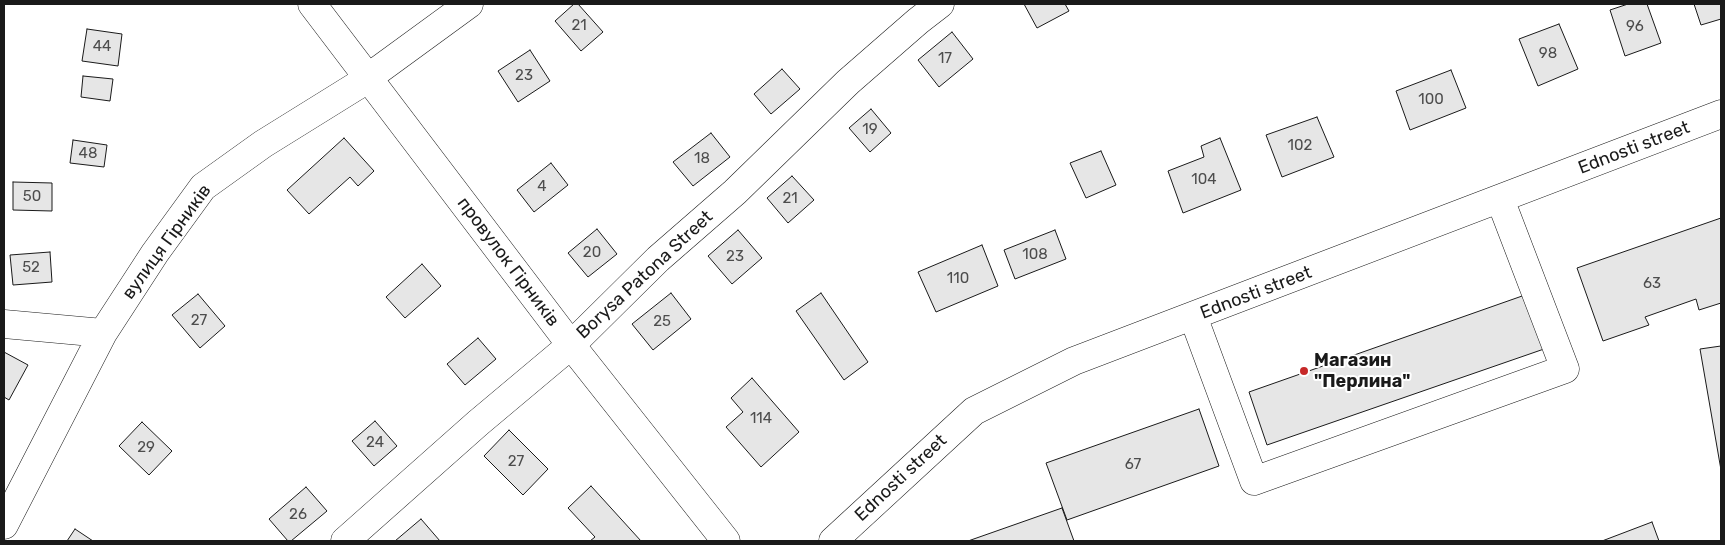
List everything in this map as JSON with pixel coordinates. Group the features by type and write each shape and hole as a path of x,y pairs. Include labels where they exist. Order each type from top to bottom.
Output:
{"street":[{"name":"провулок Гірників","path":"312,4 571,345 726,541"},
{"name":"вулиця Гірників","path":"4,525 102,333 155,253 203,187 263,144 368,77 469,4"},
{"name":"Borysa Patona Street","path":"345,541 478,423 571,345 658,259 734,192 848,82 940,4"},
{"name":"Ednosti street","path":"832,541 974,411 1074,361 1721,114"},
{"path":"1193,316 1254,481 1565,369 1500,199"},
{"path":"4,324 102,333"}],"building":[{"path":"574,4 578,4 603,32 581,51 555,21"},
{"path":"1024,4 1065,4 1069,11 1037,28"},
{"path":"1628,4 1647,4 1661,43 1625,56 1610,10"},
{"path":"1694,4 1721,4 1721,19 1701,25"},
{"path":"1559,24 1578,69 1538,86 1519,39"},
{"path":"87,29 122,34 118,66 82,61"},
{"path":"952,32 973,59 939,87 918,60"},
{"path":"530,50 550,81 518,102 498,71"},
{"path":"782,69 800,89 771,114 754,94"},
{"path":"1451,70 1466,108 1410,130 1396,91"},
{"path":"83,76 113,79 110,101 81,97"},
{"path":"871,109 891,133 870,152 849,128"},
{"path":"1317,117 1334,157 1282,177 1266,135"},
{"path":"711,133 730,157 693,186 673,162"},
{"path":"344,138 374,171 358,186 350,177 309,214 287,190"},
{"path":"1220,138 1241,190 1183,213 1168,171 1204,157 1201,146"},
{"path":"73,140 107,145 104,167 70,163"},
{"path":"1101,151 1116,185 1086,198 1070,163"},
{"path":"551,163 568,185 534,212 517,190"},
{"path":"792,176 814,200 788,223 767,198"},
{"path":"13,182 52,183 52,211 13,210"},
{"path":"1721,218 1721,303 1699,310 1696,299 1645,317 1649,325 1603,341 1577,268"},
{"path":"597,229 617,254 588,277 568,253"},
{"path":"738,230 762,258 732,284 708,256"},
{"path":"1055,230 1066,259 1015,279 1004,250"},
{"path":"982,245 998,286 936,312 918,272"},
{"path":"50,252 52,282 13,285 10,255"},
{"path":"422,264 441,286 405,318 386,297"},
{"path":"671,293 691,319 653,350 632,324"},
{"path":"821,293 868,362 844,380 796,311"},
{"path":"198,294 225,326 200,348 172,315"},
{"path":"1525,295 1544,349 1267,445 1249,392"},
{"path":"478,338 496,359 465,385 447,364"},
{"path":"1721,346 1721,470 1700,349"},
{"path":"4,352 28,365 9,400 4,397"},
{"path":"752,378 799,432 761,467 726,427 743,412 731,398"},
{"path":"1199,409 1219,466 1067,520 1046,463"},
{"path":"375,421 397,446 374,466 352,441"},
{"path":"142,422 172,451 149,475 119,446"},
{"path":"509,430 548,469 523,495 484,456"},
{"path":"591,486 641,541 590,541 595,537 568,508"},
{"path":"306,487 327,511 291,541 288,541 269,519"},
{"path":"1062,508 1074,541 968,541"},
{"path":"421,519 440,541 395,541"},
{"path":"1652,522 1659,541 1602,541"},
{"path":"75,529 93,541 67,541"}],"place":[{"name":"Магазин \"Перлина\"","path":"1304,371"}]}
